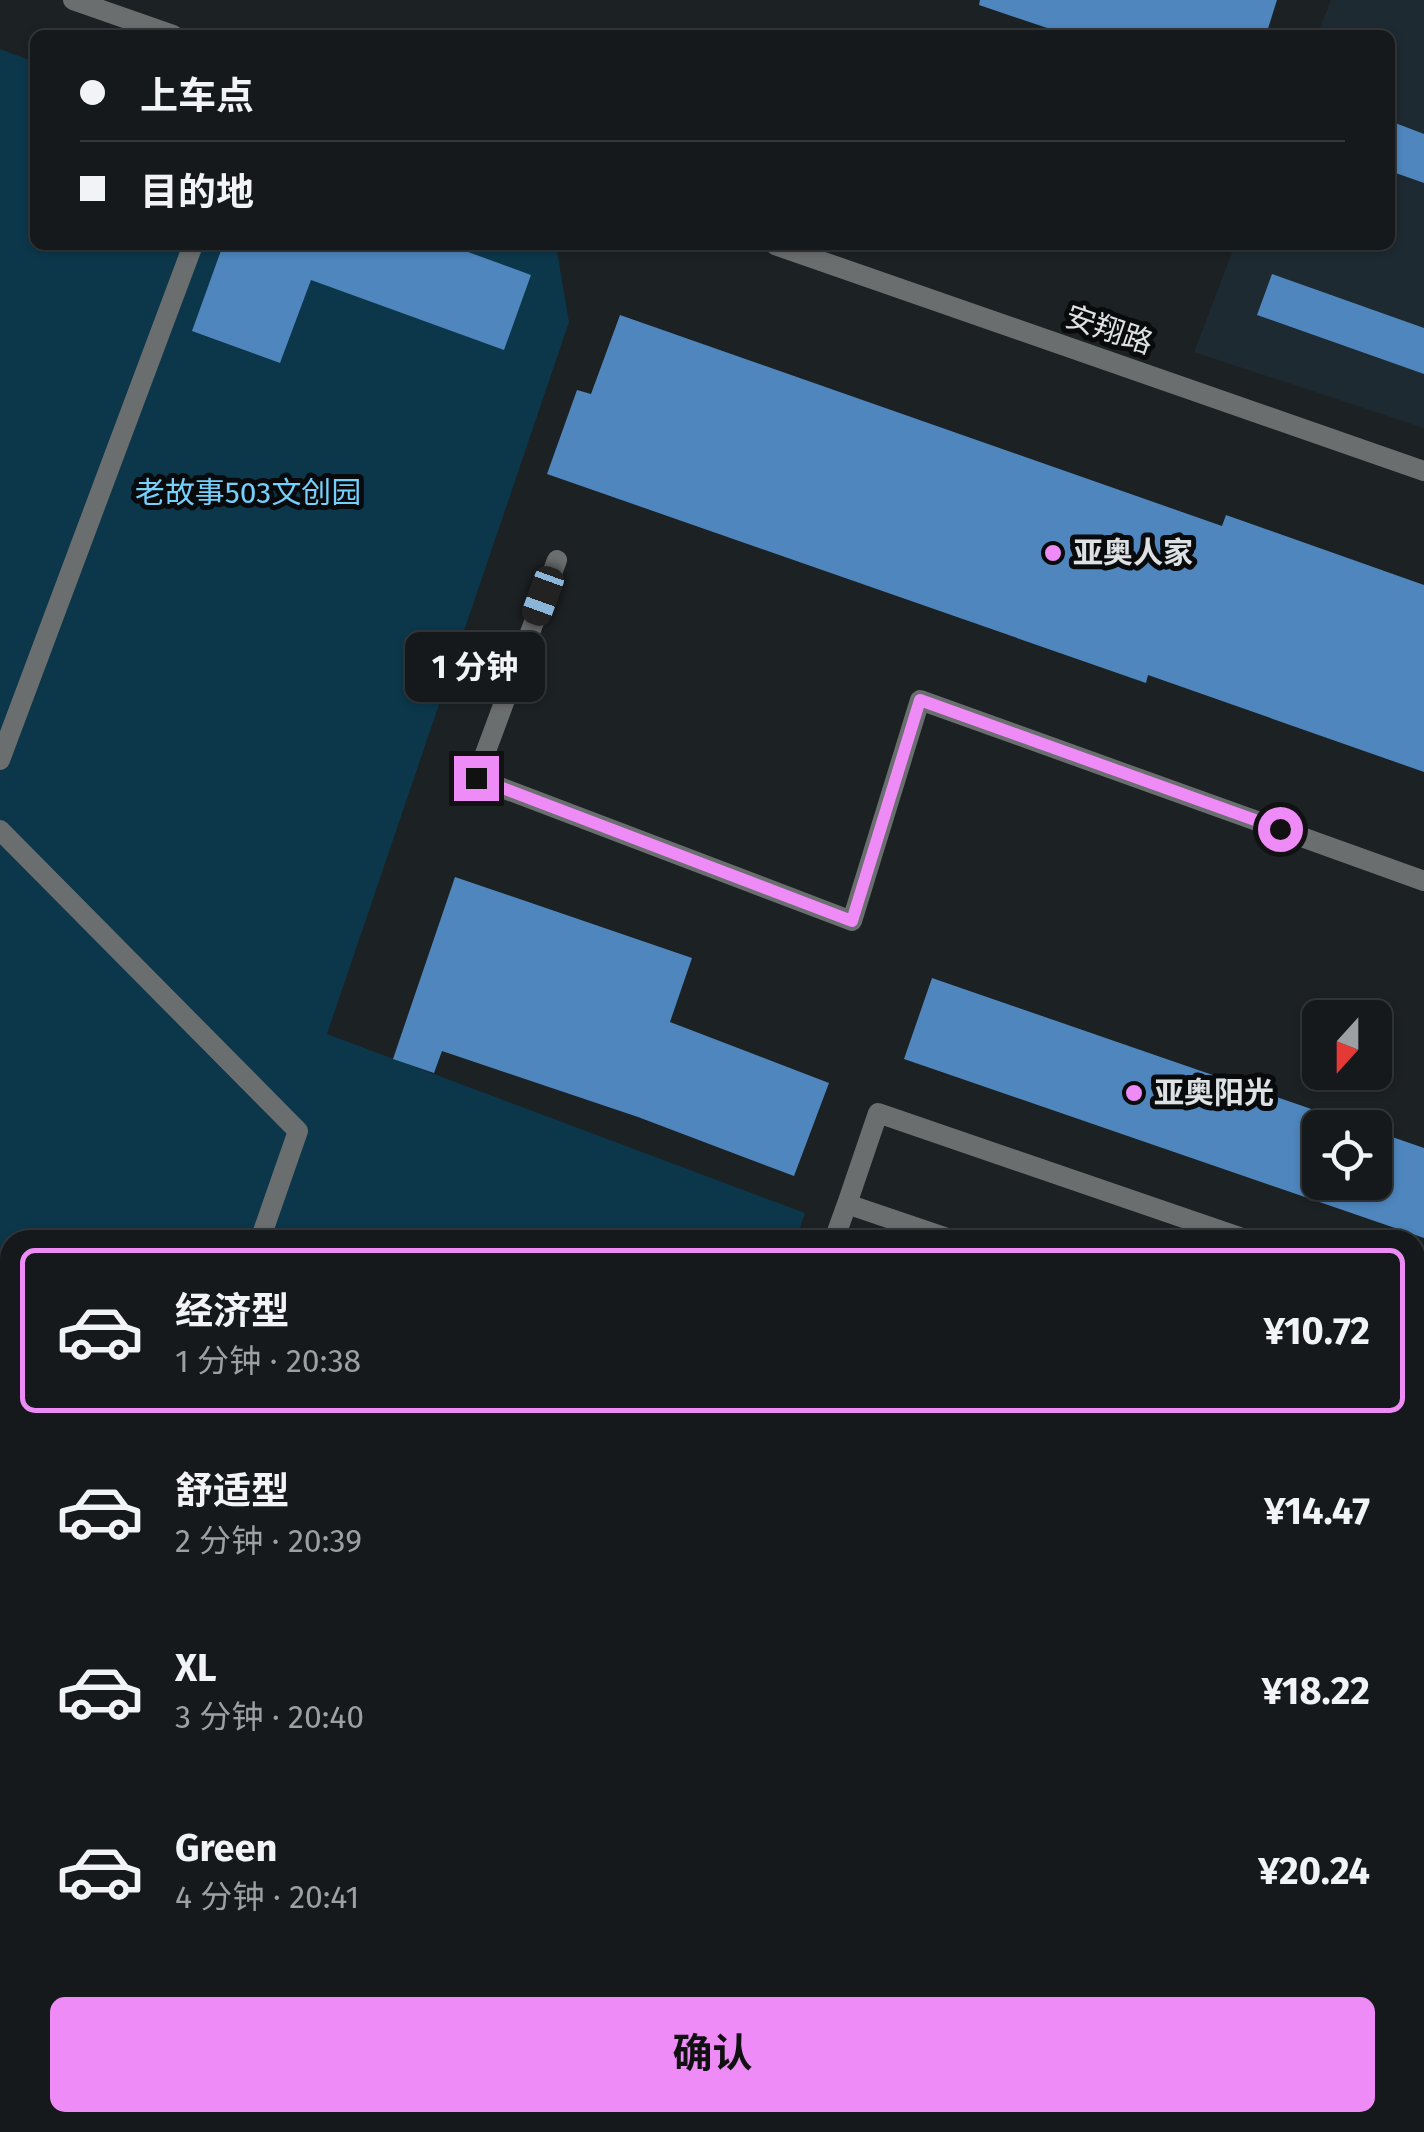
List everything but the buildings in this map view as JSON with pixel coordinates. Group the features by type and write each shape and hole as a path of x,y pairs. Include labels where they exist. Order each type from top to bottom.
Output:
{"street":[{"path":"73,0 159,30"},
{"path":"0,760 191,250"},
{"name":"安翔路","path":"789,250 1424,471"},
{"path":"557,560 476,778 852,921 920,700 1424,881"},
{"path":"0,830 298,1131 263,1230"},
{"path":"838,1230 878,1112 1219,1230"},
{"path":"847,1204 923,1230"}],"shaded area":[{"path":"1331,0 1424,0 1424,428 1194,352 1233,250 1395,250 1395,30 1319,30"}],"green space":[{"name":"老故事503文创园","path":"0,49 30,60 30,250 557,250 569,322 327,1034 805,1213 799,1230 0,1230"}],"place":[{"name":"亚奥人家","path":"1053,553"},
{"name":"亚奥阳光","path":"1134,1093"}],"route":[{"path":"476,778 852,921 920,700 1280,829"}]}
